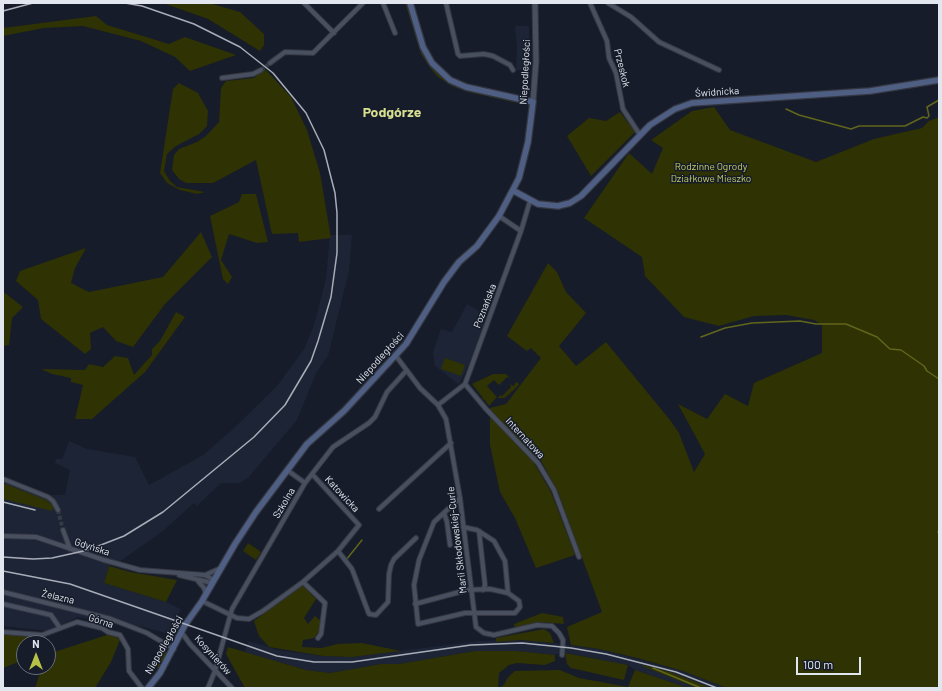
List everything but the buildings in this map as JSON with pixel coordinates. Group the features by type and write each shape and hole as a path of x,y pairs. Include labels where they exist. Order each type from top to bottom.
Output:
{"main road":[{"path":"410,3 424,46 432,63 450,80 466,87 533,102"},
{"name":"Świdnicka","path":"514,191 530,201 545,205 558,206 576,200 640,135 668,113 692,103 870,91 939,80"},
{"name":"Niepodległości","path":"148,688 160,673 174,649 185,625 202,601 246,526 287,470 307,444 344,411 396,356 416,329 444,282 459,262 477,246 500,216 514,191 526,154 533,102"}],"street":[{"path":"304,3 334,33"},
{"path":"270,63 285,52 313,53 363,3"},
{"path":"383,3 395,33"},
{"path":"446,3 458,54 460,56 484,54 493,56 510,65 513,70"},
{"name":"Niepodległości","path":"533,102 536,67 535,3"},
{"name":"Przeskok","path":"590,3 607,41 609,58 616,73 622,109 640,135"},
{"path":"608,3 631,17 659,42 718,70"},
{"path":"222,78 253,74 261,70"},
{"name":"Poznańska","path":"465,384 521,231 530,201"},
{"path":"500,216 521,231"},
{"name":"Marii Skłodowskiej-Curie","path":"396,356 420,388 438,405 446,419 460,498 476,627 489,635 516,631 537,625 552,626 563,640 562,655"},
{"name":"Szkolna","path":"208,688 215,671 229,615 305,482 333,447 375,417 388,392 406,371"},
{"path":"438,405 465,384"},
{"name":"Internatowa","path":"465,384 486,409 538,463 554,490 579,556"},
{"path":"379,509 451,443"},
{"path":"287,470 305,482"},
{"name":"Katowicka","path":"312,474 359,525 338,551"},
{"path":"3,479 48,496 58,510"},
{"path":"415,604 471,590 483,590 508,593 516,598 520,604 517,612 506,614 473,612 418,624 415,604 414,578 419,560 434,522 460,498"},
{"path":"444,513 447,522 450,545"},
{"path":"463,527 479,531 494,541 500,550 507,570 508,593"},
{"path":"63,530 70,548"},
{"path":"479,531 485,585 483,590"},
{"name":"Gdyńska","path":"3,536 36,537 140,570 205,575 221,568"},
{"path":"202,601 229,615 237,618 249,619 263,611 303,582 338,551 352,569 369,614 376,615 388,602 388,574 394,559 416,538"},
{"name":"Gdyńska","path":"177,574 198,581 213,581"},
{"name":"Gdyńska","path":"205,575 213,581"},
{"path":"198,581 204,588 206,594"},
{"path":"303,582 325,603 321,634 318,638"},
{"name":"Żelazna","path":"3,592 111,619 151,635 174,649"},
{"path":"3,604 51,616 60,628 42,636 3,632"},
{"name":"Górna","path":"60,628 77,622 120,635 128,649 129,671 142,688"},
{"name":"Kosynierów","path":"182,633 190,644 232,688"}],"shaded area":[{"path":"515,26 529,26 530,71 516,70 517,48"},
{"path":"330,235 352,235 349,271 328,356 316,373 297,420 249,477 240,483 221,483 197,506 194,503 163,531 122,560 109,566 104,583 166,602 181,609 168,634 144,627 78,617 48,631 3,626 3,481 40,495 65,495 70,470 55,463 56,459 62,459 69,441 87,449 135,457 149,485 203,455 232,430 277,386 304,349 314,325 326,279"},
{"path":"467,304 486,315 486,317 472,357 460,383 458,384 435,366 433,352 441,329 452,332"},
{"path":"249,641 278,650 323,656 352,657 478,641 535,641 599,649 683,671 727,688 688,688 635,670 628,665 565,653 555,655 517,651 475,651 399,664 381,664 330,673 306,670 244,652"}],"green space":[{"path":"163,3 209,3 240,12 264,34 264,45 260,51 208,19"},
{"path":"405,3 408,5 424,54 440,76 459,87 522,102 522,104 468,92 452,86 438,77 421,54"},
{"path":"96,16 107,25 169,44 185,37 236,55 190,71 175,57 141,41 83,26 44,28 3,36 3,28"},
{"path":"264,68 291,97 307,130 320,173 331,238 299,242 298,233 272,234 256,160 213,183 186,183 179,179 172,170 174,155 179,149 197,142 206,136 219,122 221,88 226,81 254,78"},
{"path":"179,83 198,93 208,111 207,126 199,134 176,146 167,154 164,171 170,181 177,187 205,192 197,194 180,190 167,183 160,173 173,89"},
{"name":"Rodzinne Ogrody Działkowe Mieszko","path":"714,107 730,130 816,162 874,139 922,128 929,121 939,117 939,688 727,688 683,671 641,659 599,649 571,645 567,627 602,612 558,492 538,455 534,463 551,492 575,555 536,568 515,518 500,492 490,445 490,408 506,404 541,358 531,348 527,351 507,336 548,263 557,272 566,292 586,313 559,346 576,366 606,342 679,433 694,472 705,454 678,404 707,419 725,394 748,406 754,383 822,353 822,325 814,320 786,315 754,316 719,326 684,317 645,276 642,257 584,218 629,153 652,174 663,148 651,140 692,111"},
{"path":"620,112 635,132 591,176 567,136 589,118 606,121"},
{"path":"242,194 256,194 268,242 257,243 229,234 221,260 232,277 228,284 223,279 210,216 239,202"},
{"path":"201,232 212,257 165,304 133,347 116,341 103,327 90,333 91,349 85,354 41,319 38,300 16,281 20,271 86,248 75,268 71,283 89,292 163,277"},
{"path":"5,293 23,307 12,318 9,345 3,346 3,294"},
{"path":"176,312 185,317 145,372 92,419 75,419 83,385 71,382 71,378 52,374 41,369 85,370 89,364 103,367 115,356 128,358 134,375 152,355 152,349 160,341"},
{"path":"445,358 465,365 461,376 441,369"},
{"path":"493,374 506,374 510,378 507,377 499,385 494,380 487,386 497,397 489,406 484,399 481,400 483,398 472,384"},
{"path":"513,380 518,383 519,385 505,398 498,398 511,387 510,384 514,386 516,382"},
{"path":"3,483 46,500 54,506 52,511 3,499"},
{"path":"248,543 261,552 256,560 243,551"},
{"path":"109,566 130,572 177,580 166,602 104,583"},
{"path":"302,585 310,590 309,592 316,599 304,618 308,624 315,616 321,621 319,632 314,638 303,640 302,647 322,648 337,644 362,643 401,651 352,657 323,656 269,647 259,636 254,621"},
{"path":"542,613 563,617 564,624 541,622 515,628 514,624"},
{"path":"544,629 550,633 554,643 521,640 496,642 496,638"},
{"path":"3,634 16,635 16,663 3,668"},
{"path":"110,634 119,638 120,640 111,662 95,688 35,688 39,675 56,675 56,651"},
{"path":"159,644 165,648 167,653 157,670"},
{"path":"228,647 306,670 330,673 381,664 399,664 475,651 517,651 555,655 555,661 545,665 517,663 509,665 499,673 498,688 245,688 226,654"},
{"path":"565,653 628,665 624,680 571,668 567,664"},
{"path":"642,666 670,672 711,688 697,688"},
{"path":"560,670 579,678 628,687 635,670 688,688 498,688 504,685 508,677 515,671"}],"waterway":[{"path":"786,109 799,115 851,129 859,126 905,126 923,117 927,118 929,116 927,107 939,100"},
{"path":"701,337 725,328 752,323 800,321 816,324 846,324 877,337 890,349 901,350 924,366 927,371 939,379"},
{"path":"346,560 362,540"},
{"path":"653,668 701,688"}],"tunnel":[{"path":"261,70 270,63"},
{"path":"58,510 63,530"}],"railway":[{"path":"3,11 33,3"},
{"path":"3,557 33,559 52,558 88,550 124,536 163,512 254,437 285,405 311,361 331,297 337,253 337,213 335,193 324,150 306,113 273,73 240,47 194,24 142,6 125,3"},
{"path":"3,502 35,510"},
{"path":"3,571 70,584 277,656 314,662 352,662 471,645 522,643 571,648 606,654 676,672 717,688"}],"district":[{"name":"Podgórze","path":"392,112"}]}
